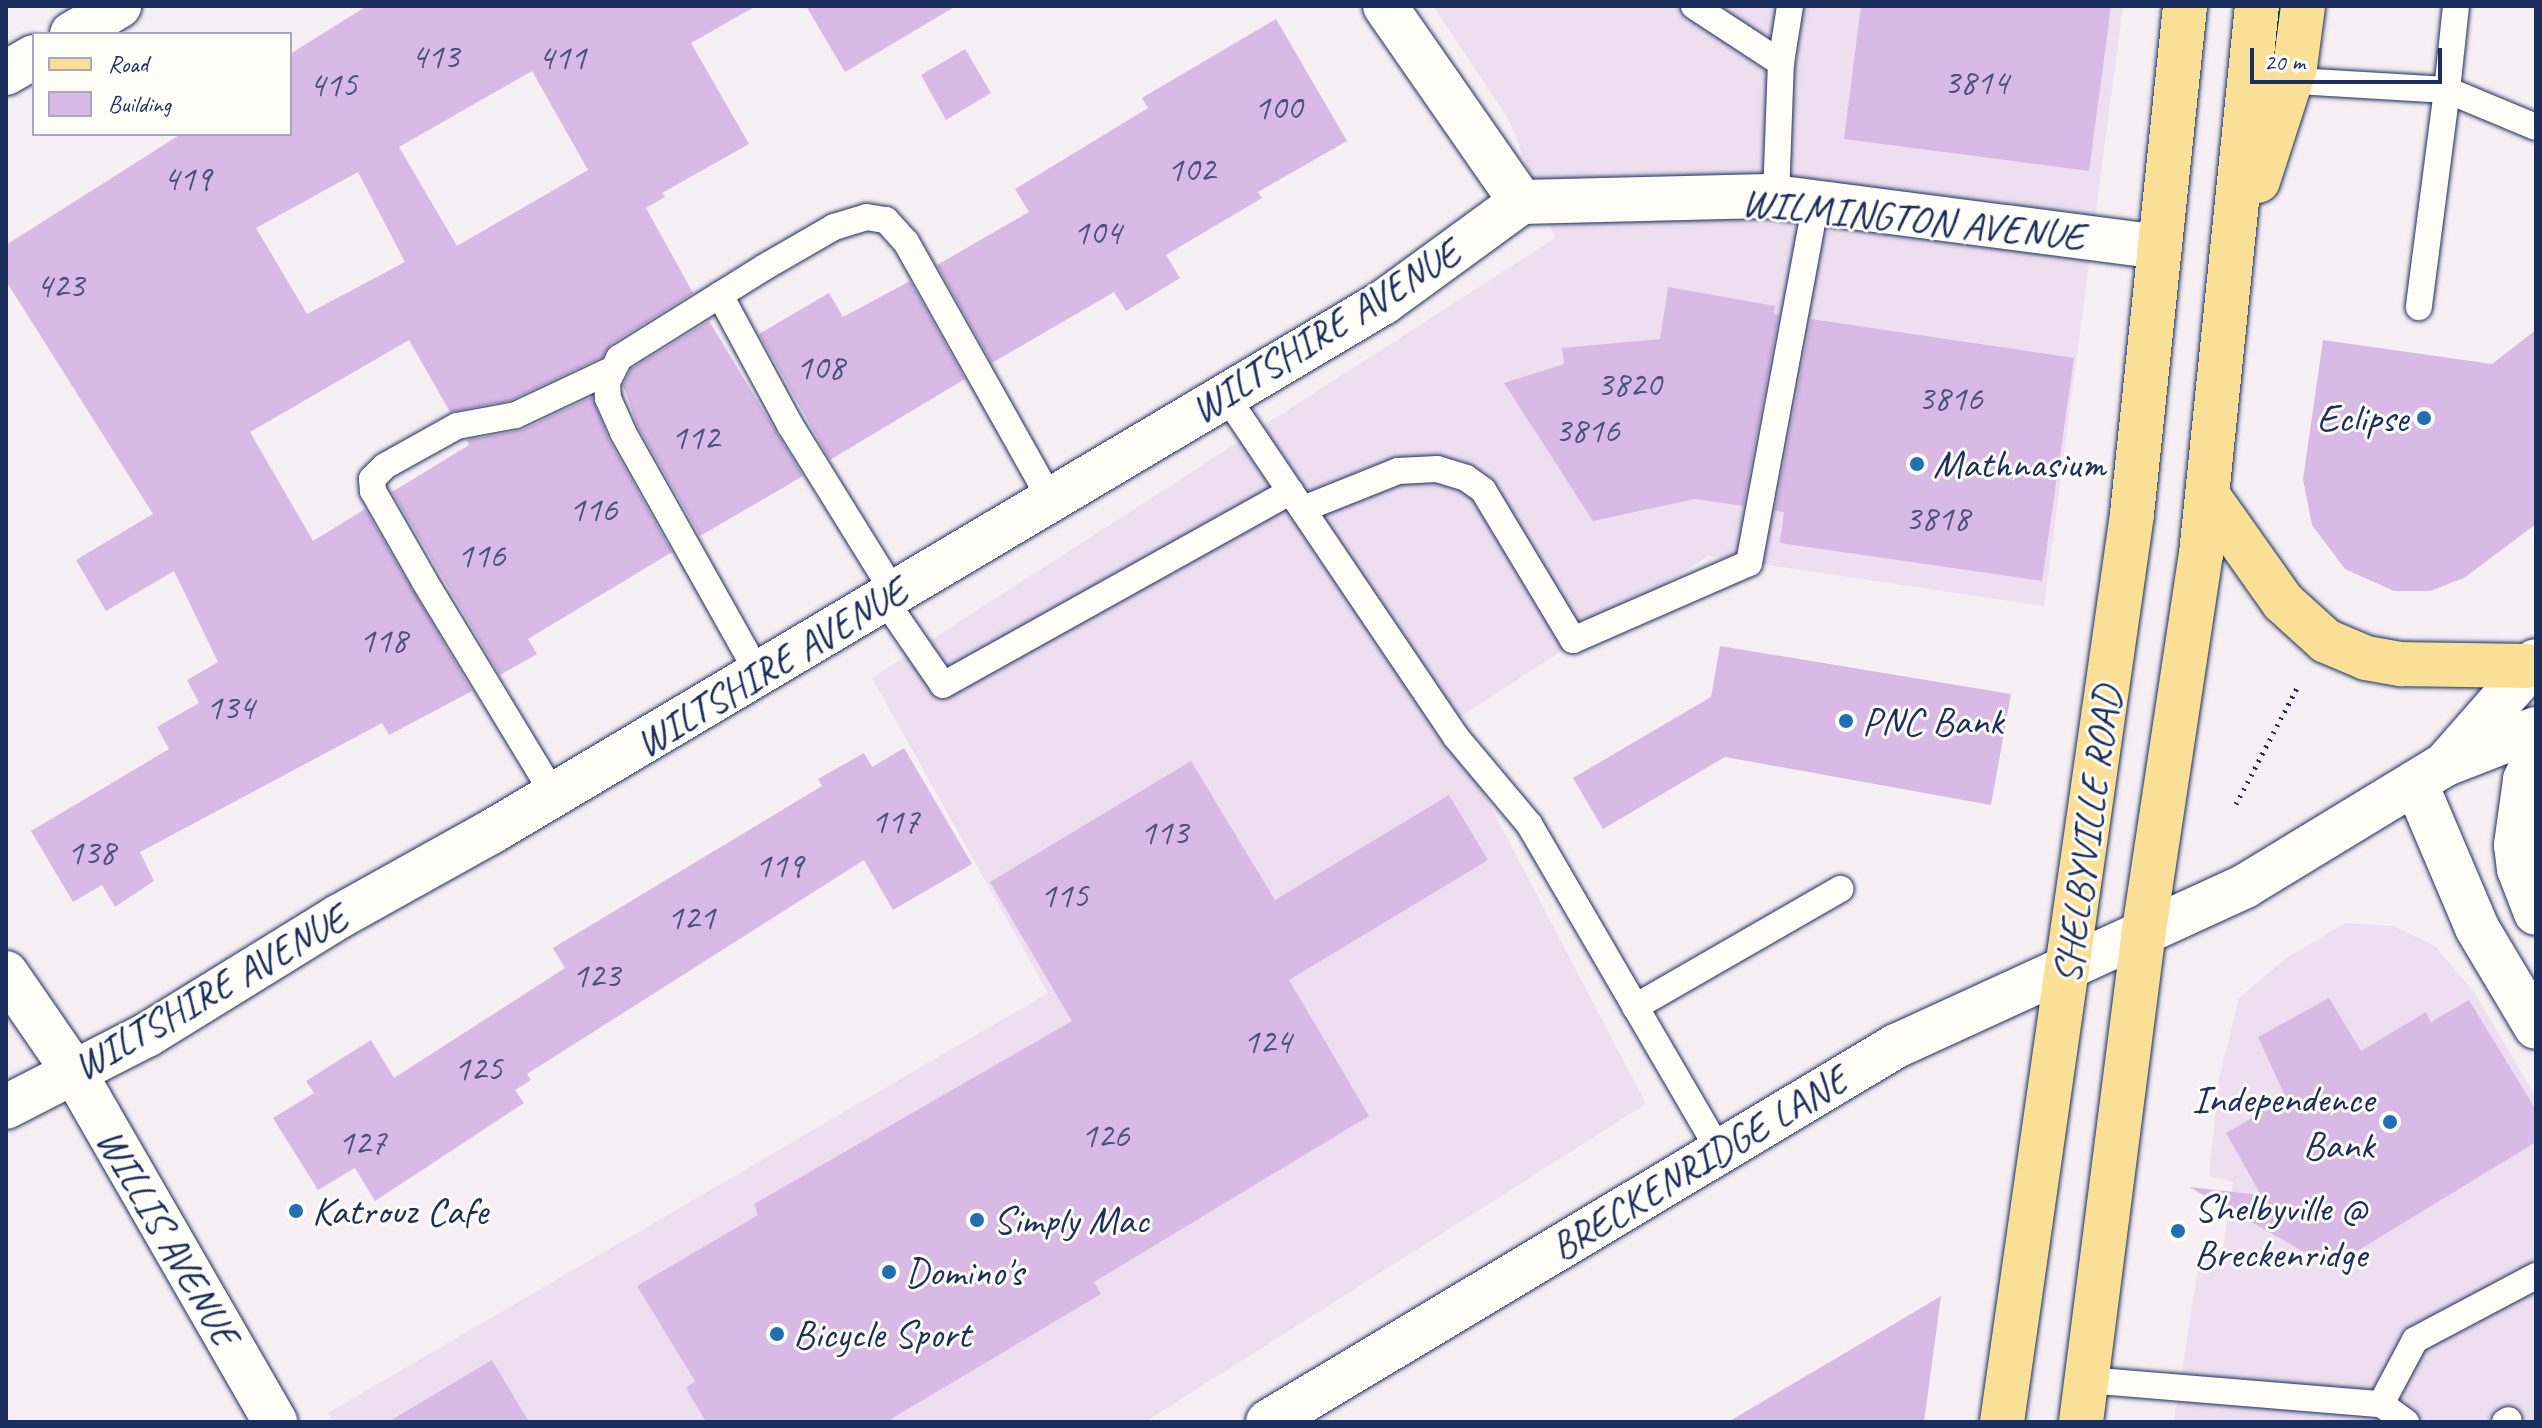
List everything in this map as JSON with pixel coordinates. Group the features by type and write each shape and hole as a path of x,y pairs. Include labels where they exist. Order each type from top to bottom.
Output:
{"main road":[{"name":"SHELBYVILLE ROAD","path":"2002,1422 2132,514 2185,6"},
{"path":"2257,6 2270,79"},
{"path":"2270,79 2303,6"},
{"name":"SHELBYVILLE ROAD","path":"2083,1401 2144,930 2164,823 2208,496 2234,256 2270,79"},
{"path":"2208,496 2283,602 2326,641 2366,658 2401,664 2531,664"}],"street":[{"path":"75,32 119,6"},
{"path":"1385,6 1521,202"},
{"path":"6,73 32,58"},
{"name":"WILMINGTON AVENUE","path":"1521,202 1796,200 2160,247"},
{"name":"WILTSHIRE AVENUE","path":"6,1107 147,1035 338,917 554,795 1384,302 1521,202"},
{"path":"2431,774 2531,664"},
{"path":"2431,774 2536,729"},
{"path":"2536,757 2525,780 2516,845 2519,869 2536,913"},
{"path":"2431,774 2477,928 2536,1027"},
{"name":"BRECKENRIDGE LANE","path":"1268,1422 1896,1046 2245,886 2431,774"},
{"name":"WILLIS AVENUE","path":"6,973 74,1072 275,1422"}],"lane":[{"path":"1694,6 1781,63"},
{"path":"720,295 790,425 943,685 1297,500 1398,471 1437,469 1466,478 1483,490 1573,640 1749,563 1796,200 1781,63 1790,6"},
{"path":"2419,307 2456,6"},
{"path":"2270,79 2447,90 2536,127"},
{"path":"554,795 373,491 372,479 385,466 457,426 516,415 609,371 619,358 720,295 834,227 866,217 886,220 906,242 1051,500"},
{"path":"609,371 608,398 623,432 758,673"},
{"path":"1226,396 1456,737 1529,824 1719,1150"},
{"path":"1635,1007 1840,889"},
{"path":"2381,1404 2415,1340 2536,1276"},
{"path":"2083,1401 2381,1404 2406,1422"}],"path":[{"path":"2236,804 2237,795 2299,684"},
{"path":"2229,800 2237,795"}],"shaded area":[{"path":"1433,6 2123,6 2044,606 1708,556 1448,725 1646,1104 1145,1422 334,1422 328,1413 1048,993 872,678 1555,238 1509,120"},
{"path":"2345,923 2393,926 2435,946 2474,992 2536,1097 2536,1422 2174,1422 2201,1249 2223,1250 2233,1182 2209,1176 2219,1079 2239,998 2285,959"}],"building":[{"path":"367,6 756,6 691,43 749,144 662,193 665,197 646,208 693,293 611,344 602,357 511,400 450,412 409,340 250,432 313,541 365,509 472,691 389,735 382,723 140,852 154,881 115,907 102,885 73,902 31,831 169,749 157,727 199,703 187,680 218,662 174,571 106,611 76,560 153,514 6,281 6,245 178,136 292,136 292,53","holes":["532,71 588,170 457,246 399,147","358,172 405,262 307,314 256,228"]},
{"path":"806,6 956,6 845,72"},
{"path":"1861,6 2111,6 2089,171 1844,139"},
{"path":"1276,19 1347,141 1258,192 1262,198 1166,255 1180,278 1126,311 1114,292 992,363 937,265 1029,212 1015,189 1148,108 1142,98"},
{"path":"965,49 991,93 946,120 921,75"},
{"path":"910,281 965,379 830,460 759,334 829,293 843,317"},
{"path":"1668,287 1775,306 1774,314 1779,315 1743,506 1695,499 1593,521 1504,383 1564,364 1562,348 1660,339"},
{"path":"1811,319 2074,358 2042,581 1780,543 1784,512 1775,511"},
{"path":"709,321 803,476 700,536 637,425 623,385 631,369"},
{"name":"Eclipse","path":"2536,330 2536,524 2464,578 2430,591 2394,591 2345,569 2312,525 2303,479 2323,340 2492,364"},
{"path":"592,397 609,440 672,552 528,639 537,654 500,675 392,492 469,445 467,440 522,430"},
{"path":"1720,646 2011,694 1991,805 1725,757 1603,829 1573,778 1711,697"},
{"path":"904,748 972,864 893,910 864,860 527,1074 531,1080 515,1090 524,1103 375,1201 355,1168 318,1190 273,1118 314,1093 306,1081 371,1040 394,1078 565,968 553,948 822,786 818,779 864,753 872,767"},
{"path":"1191,761 1275,900 1449,795 1488,860 1289,980 1369,1116 1094,1282 1101,1294 886,1422 706,1422 686,1388 695,1381 637,1286 758,1215 754,1204 1072,1021 990,882"},
{"name":"Independence Bank","path":"2329,998 2361,1051 2426,1012 2431,1022 2469,1000 2536,1110 2536,1142 2331,1267 2189,1187 2261,1195 2226,1133 2286,1098 2258,1037"},
{"path":"1941,1296 1924,1422 1728,1422 1889,1327"},
{"path":"492,1360 529,1422 388,1422"}],"place":[{"name":"Eclipse","path":"2424,418"},
{"name":"Mathnasium","path":"1917,464"},
{"name":"PNC Bank","path":"1846,721"},
{"name":"Independence Bank","path":"2390,1122"},
{"name":"Katrouz Cafe","path":"296,1211"},
{"name":"Simply Mac","path":"977,1220"},
{"name":"Shelbyville @ Breckenridge","path":"2178,1231"},
{"name":"Domino's","path":"889,1272"},
{"name":"Bicycle Sport","path":"777,1334"}]}
